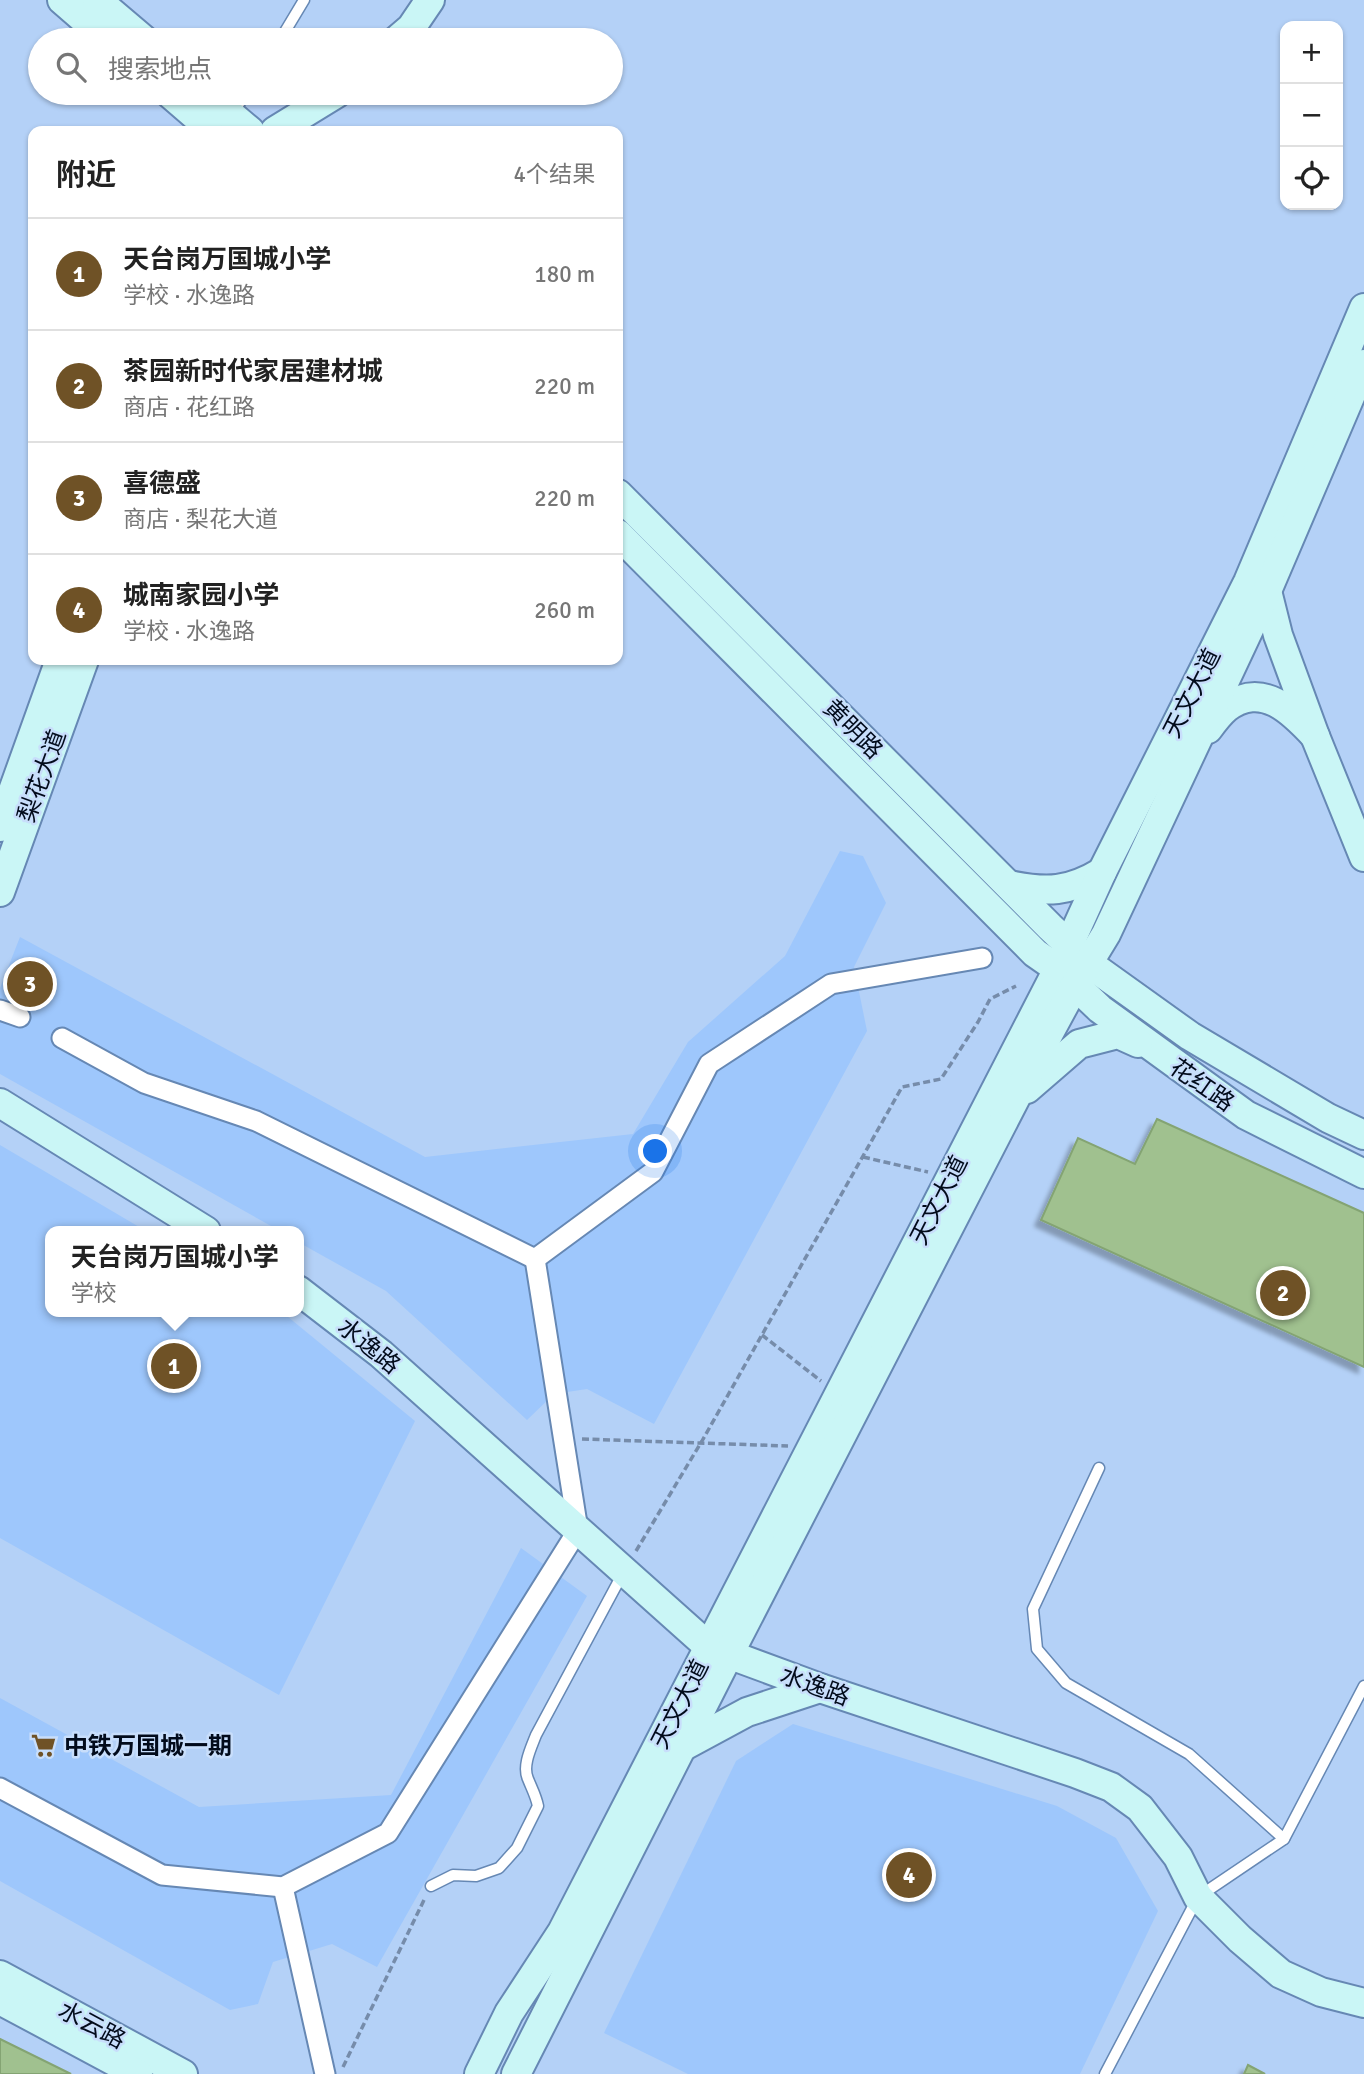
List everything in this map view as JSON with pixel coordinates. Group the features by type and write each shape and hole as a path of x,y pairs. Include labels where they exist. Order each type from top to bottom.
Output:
{"main road":[{"path":"62,0 94,28"},
{"path":"97,0 130,28"},
{"path":"411,28 430,0"},
{"path":"201,105 235,118"},
{"path":"219,105 235,118"},
{"path":"283,126 317,105"},
{"name":"天文大道","path":"480,2074 509,2013 562,1932 719,1651 1017,1098 1073,965 1102,872 1248,582 1364,308"},
{"name":"天文大道","path":"516,2074 684,1746 719,1651 1073,965 1106,934 1267,591 1364,364"},
{"name":"黄明路","path":"623,500 1009,885 1073,965"},
{"name":"黄明路","path":"623,539 1035,953 1073,965"},
{"path":"1267,591 1278,635 1364,857"},
{"name":"梨花大道","path":"0,827 58,665"},
{"name":"梨花大道","path":"0,892 82,665"},
{"path":"1199,739 1227,708 1244,700 1261,698 1292,710 1315,736"},
{"path":"1009,885 1039,891 1060,890 1086,882 1102,872"},
{"name":"花红路","path":"1073,965 1100,1009 1155,1051 1246,1115 1364,1174"},
{"name":"花红路","path":"1073,965 1328,1118 1364,1135"},
{"path":"1017,1098 1079,1044 1118,1034 1155,1051"},
{"path":"0,1102 198,1226"},
{"path":"1313,1150 1283,1130 1278,1124 1278,1117 1281,1112 1290,1108 1328,1118"},
{"name":"水逸路","path":"304,1295 381,1354 624,1571 719,1651 1111,1787 1140,1808 1178,1857 1198,1897 1240,1940 1281,1974 1321,1992 1364,2003"},
{"path":"684,1746 747,1712 820,1688"},
{"name":"水云路","path":"0,1975 183,2074"},
{"name":"水云路","path":"0,2000 138,2074"}],"street":[{"path":"535,1259 653,1172 709,1064 831,984 982,958"},
{"path":"0,1010 20,1017"},
{"path":"62,1038 144,1083 256,1121 535,1259"},
{"path":"0,1788 162,1875 283,1887 388,1833 578,1530 535,1259"},
{"path":"283,1887 325,2074"}],"lane":[{"path":"287,28 304,0"},
{"path":"1099,1468 1033,1609 1037,1649 1066,1683 1189,1754 1284,1839"},
{"path":"431,1886 453,1875 476,1876 499,1868 517,1848 538,1806 535,1792 526,1776 527,1761 536,1735 624,1571"},
{"path":"1105,2074 1198,1897 1284,1839 1364,1686"}],"path":[{"path":"624,1571 702,1441 902,1087 941,1079 990,999 1016,986"},
{"path":"863,1157 928,1172"},
{"path":"762,1335 824,1383"},
{"path":"562,1438 792,1446"},
{"path":"340,2074 431,1886"}],"shaded area":[{"path":"840,851 863,856 886,903 854,967 867,1031 654,1424 587,1389 554,1394 527,1420 386,1291 304,1245 304,1226 271,1226 0,1074 0,988 20,937 425,1157 633,1134 688,1042 785,956"},
{"path":"0,1145 138,1226 45,1226 45,1317 288,1317 415,1421 279,1695 0,1538"},
{"name":"中铁万国城一期","path":"521,1548 587,1596 377,1967 332,1944 273,1962 258,2004 230,2010 0,1881 0,1698 199,1807 391,1795"},
{"path":"793,1724 1057,1806 1116,1838 1158,1911 1080,2074 688,2074 604,2033 736,1761"}],"building":[{"path":"1157,1119 1364,1213 1364,1367 1041,1220 1078,1138 1135,1164"},
{"path":"0,2039 71,2074 0,2074"},
{"path":"1248,2065 1265,2074 1244,2074"}],"place":[{"name":"喜德盛","path":"30,984"},
{"name":"茶园新时代家居建材城","path":"1283,1293"},
{"name":"天台岗万国城小学","path":"174,1366"},
{"name":"中铁万国城一期","path":"44,1746"},
{"name":"城南家园小学","path":"909,1875"}]}
